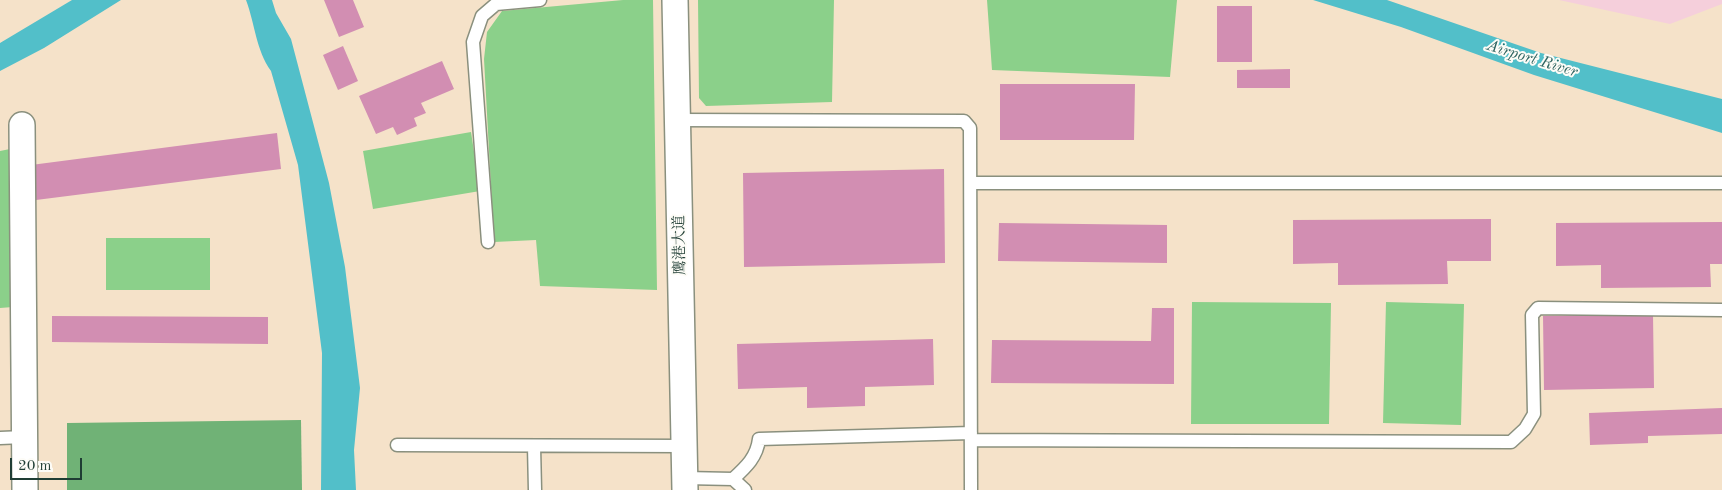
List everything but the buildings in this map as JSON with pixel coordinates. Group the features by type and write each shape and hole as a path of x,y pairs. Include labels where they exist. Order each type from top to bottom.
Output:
{"street":[{"name":"鹰港大道","path":"675,0 685,484"},
{"path":"22,125 25,490"}],"lane":[{"path":"488,242 472,42 482,16 496,4 540,0"},
{"path":"677,120 964,121 970,128 971,490"},
{"path":"971,183 1722,183"},
{"path":"685,484 733,479 750,463 758,449 759,439 971,437 1511,442 1525,428 1534,414 1532,315 1538,308 1722,310"},
{"path":"0,438 24,437"},
{"path":"396,445 684,446"},
{"path":"534,446 535,490"},
{"path":"733,479 745,490"}],"shaded area":[{"path":"1559,0 1722,0 1722,4 1670,24"}],"green space":[{"path":"623,0 653,0 657,290 540,286 536,240 494,242 484,59 487,32 502,11"},
{"path":"698,0 834,0 832,102 706,106 699,98"},
{"path":"987,0 1177,0 1170,77 992,70"},
{"path":"471,132 480,191 373,209 363,151"},
{"path":"10,149 13,307 0,308 0,151"},
{"path":"106,238 210,238 210,290 106,290"},
{"path":"1192,302 1331,303 1329,424 1191,424"},
{"path":"1386,302 1464,304 1461,425 1383,423"},
{"path":"301,420 302,490 67,490 67,423"}],"water":[{"path":"72,0 121,0 44,48 0,71 0,43"},
{"path":"246,0 272,0 276,13 291,39 329,183 345,267 360,388 354,450 356,490 321,490 322,353 298,165 271,71 259,46"},
{"name":"Airport River","path":"1313,0 1387,0 1541,53 1722,99 1722,133 1534,75 1401,27"}]}
